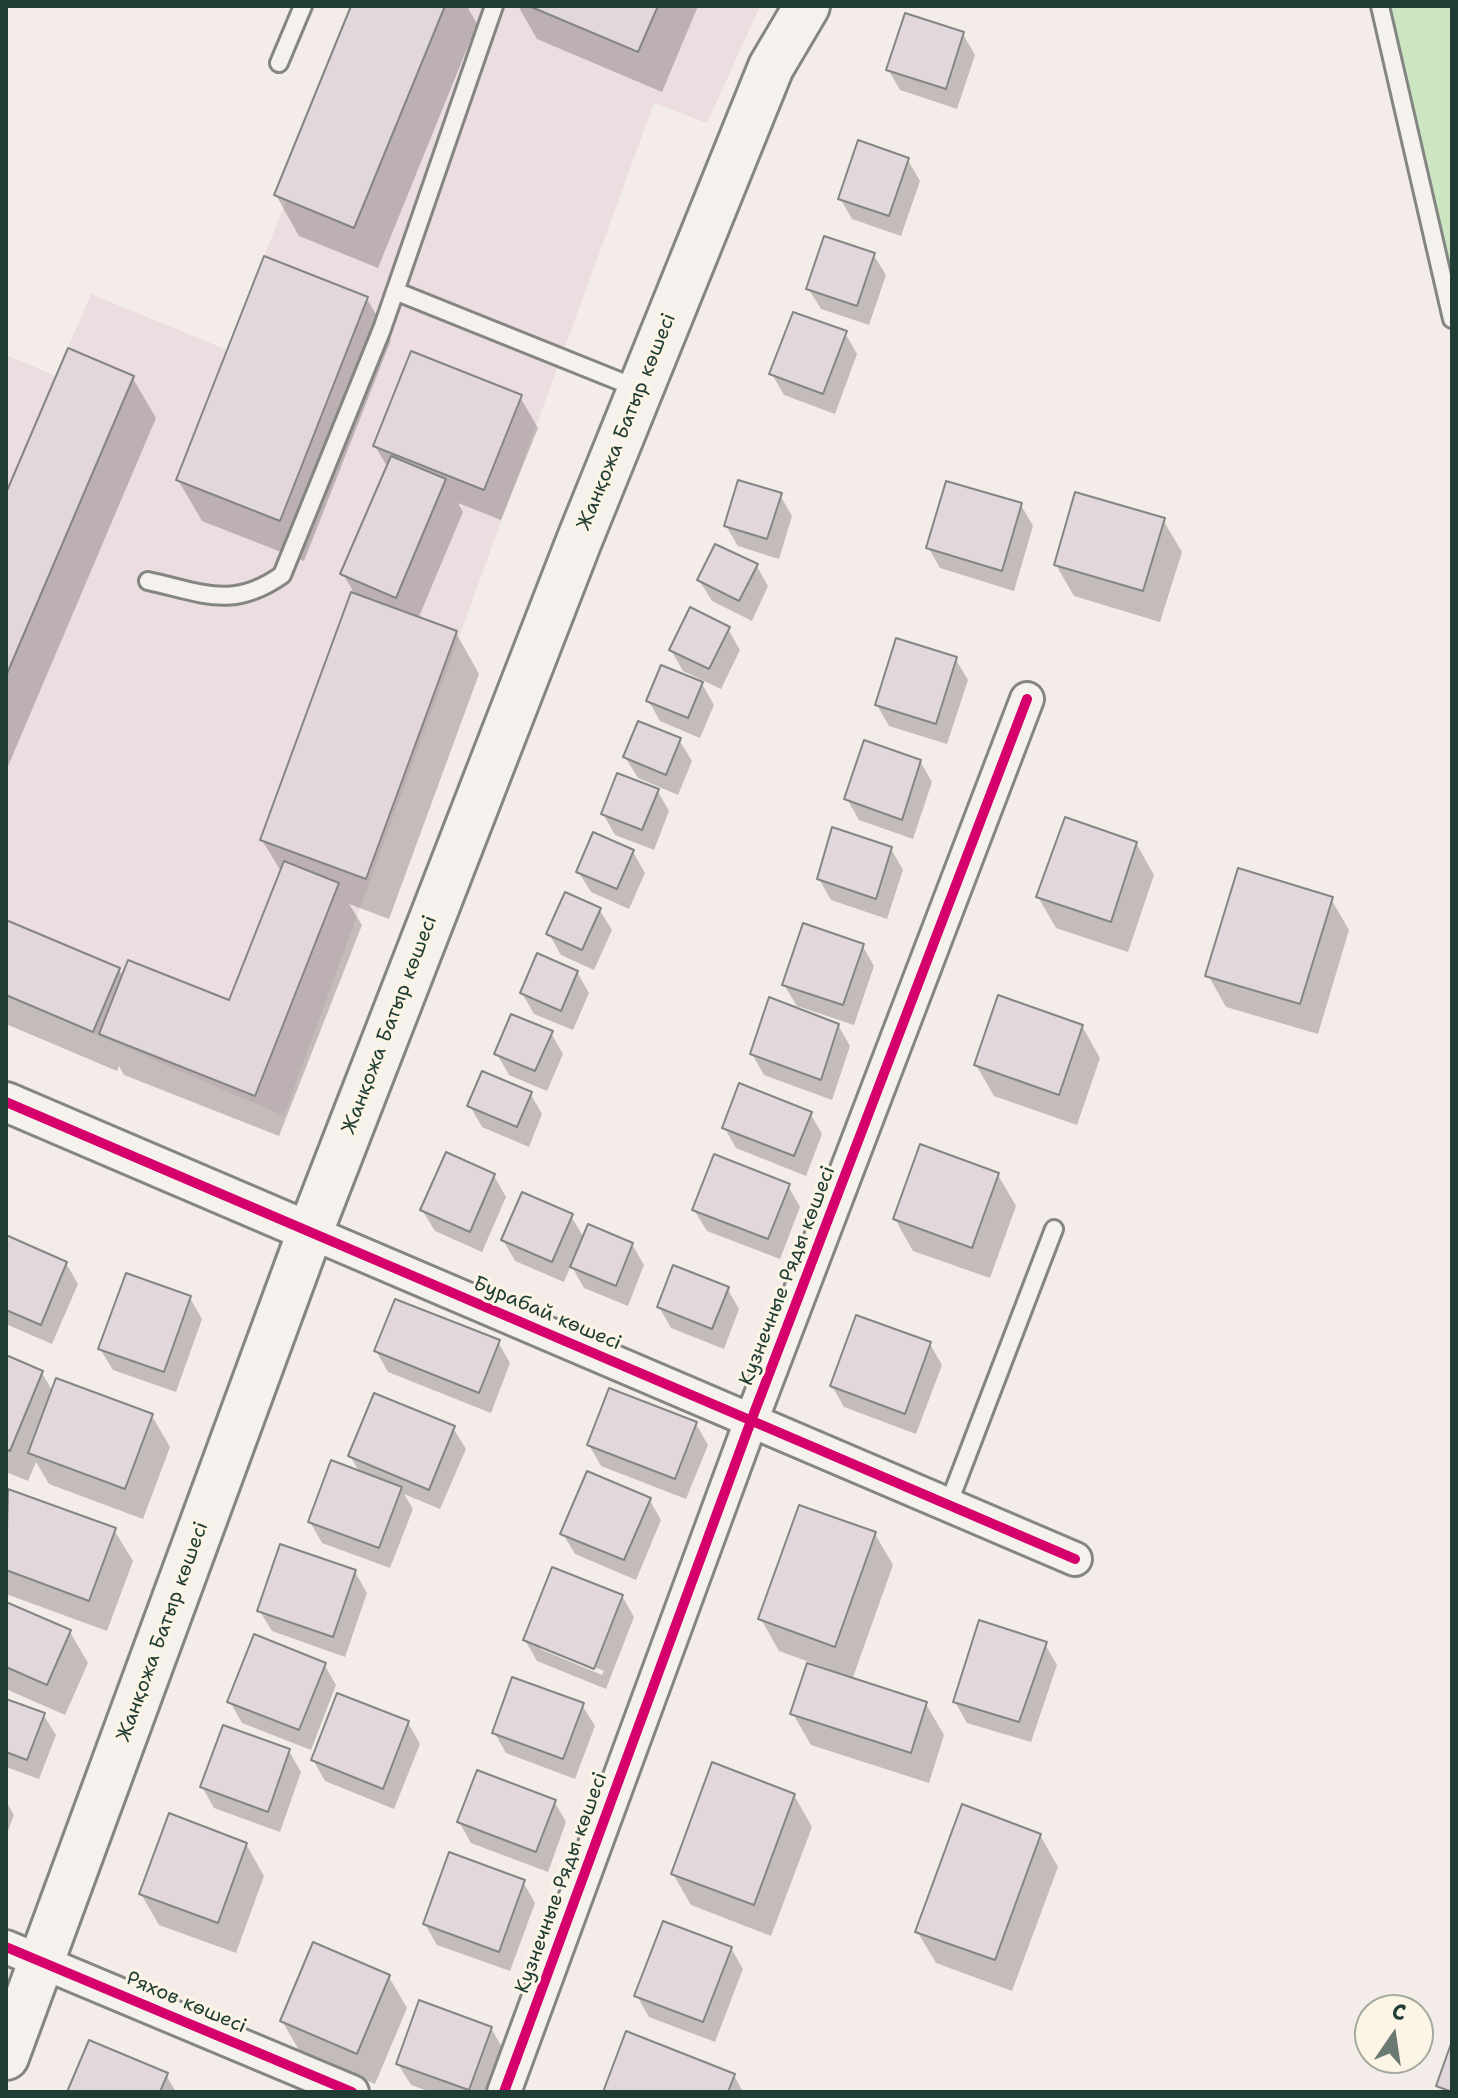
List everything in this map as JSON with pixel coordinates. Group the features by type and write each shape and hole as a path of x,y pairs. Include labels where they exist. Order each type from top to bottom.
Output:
{"main road":[{"name":"Жанқожа Батыр көшесі","path":"6,2057 24,1954 641,389 771,67 807,6"}],"street":[{"name":"Кузнечные Ряды көшесі","path":"504,2092 751,1421 1027,699"},
{"name":"Бурабай көшесі","path":"6,1102 1075,1559"},
{"name":"Ряхов көшесі","path":"24,1954 352,2092"}],"lane":[{"path":"279,63 303,6"},
{"path":"148,581 230,598 260,591 282,575 395,291 494,6"},
{"path":"1380,6 1452,319"},
{"path":"395,291 641,389"},
{"path":"948,1505 1054,1229"}],"shaded area":[{"path":"351,6 760,6 707,123 654,103 284,1116 6,996 6,355 56,376 91,294 227,350 286,201 274,195"}],"green space":[{"path":"1380,6 1452,6 1452,319"}],"building":[{"path":"351,6 445,6 354,228 274,195"},
{"path":"529,6 658,6 638,52"},
{"path":"905,13 964,32 946,89 886,70"},
{"path":"858,140 909,158 889,216 838,199"},
{"path":"824,236 875,253 857,306 806,289"},
{"path":"264,256 368,297 280,521 176,480"},
{"path":"793,312 847,331 823,394 769,374"},
{"path":"68,348 134,376 6,676 6,493"},
{"path":"411,351 522,395 484,490 373,446"},
{"path":"391,456 446,479 396,598 340,574"},
{"path":"738,480 782,493 767,539 724,526"},
{"path":"946,481 1022,503 1002,571 926,548"},
{"path":"1075,492 1165,518 1143,591 1054,565"},
{"path":"715,544 758,564 739,601 697,580"},
{"path":"351,592 457,631 366,879 260,840"},
{"path":"690,607 730,627 709,669 669,650"},
{"path":"896,638 957,657 936,724 875,705"},
{"path":"661,665 703,682 688,718 646,701"},
{"path":"638,721 681,738 666,775 623,757"},
{"path":"864,740 921,760 902,820 844,799"},
{"path":"617,773 659,789 642,830 601,814"},
{"path":"1065,817 1137,842 1111,922 1036,897"},
{"path":"832,827 892,847 876,899 817,879"},
{"path":"593,832 634,850 617,889 576,872"},
{"path":"284,861 339,883 255,1096 99,1034 128,960 229,1000"},
{"path":"1238,868 1333,897 1300,1004 1205,976"},
{"path":"565,892 601,908 582,950 546,934"},
{"path":"6,920 120,968 93,1032 6,995"},
{"path":"803,923 864,944 843,1005 782,985"},
{"path":"537,953 578,971 561,1011 520,993"},
{"path":"998,995 1083,1025 1059,1095 974,1065"},
{"path":"769,997 839,1024 821,1080 750,1054"},
{"path":"511,1014 553,1031 535,1071 494,1054"},
{"path":"482,1071 532,1092 517,1127 467,1106"},
{"path":"739,1083 812,1112 794,1156 722,1128"},
{"path":"920,1144 999,1173 972,1248 893,1219"},
{"path":"446,1152 495,1174 470,1232 420,1210"},
{"path":"714,1154 790,1184 768,1239 692,1210"},
{"path":"522,1192 573,1214 552,1262 501,1240"},
{"path":"588,1224 633,1243 616,1286 570,1267"},
{"path":"6,1235 67,1262 41,1325 6,1310"},
{"path":"673,1265 729,1287 712,1329 657,1307"},
{"path":"126,1273 191,1296 164,1372 98,1349"},
{"path":"395,1299 500,1340 479,1393 374,1351"},
{"path":"856,1315 931,1342 905,1414 830,1386"},
{"path":"6,1355 43,1371 10,1451 6,1449"},
{"path":"56,1378 153,1414 125,1489 28,1453"},
{"path":"609,1388 697,1422 675,1479 587,1445"},
{"path":"374,1393 455,1426 429,1490 348,1456"},
{"path":"331,1460 402,1487 379,1548 308,1522"},
{"path":"587,1471 651,1498 624,1560 560,1534"},
{"path":"8,1489 116,1528 89,1601 6,1570"},
{"path":"799,1505 876,1532 835,1647 758,1619"},
{"path":"280,1544 356,1570 333,1637 257,1611"},
{"path":"552,1567 623,1595 594,1669 523,1640"},
{"path":"6,1602 71,1630 47,1685 6,1667"},
{"path":"979,1620 1047,1642 1019,1722 953,1702"},
{"path":"254,1634 326,1663 299,1730 227,1702"},
{"path":"807,1663 927,1702 911,1753 790,1714"},
{"path":"512,1677 584,1703 563,1759 492,1733"},
{"path":"337,1693 409,1721 383,1789 311,1760"},
{"path":"6,1699 45,1713 27,1760 6,1752"},
{"path":"223,1725 290,1749 268,1812 200,1787"},
{"path":"712,1762 795,1794 754,1905 671,1874"},
{"path":"477,1770 556,1800 536,1852 457,1822"},
{"path":"962,1804 1041,1834 995,1960 915,1932"},
{"path":"169,1813 247,1843 218,1923 139,1894"},
{"path":"449,1852 525,1880 499,1952 423,1924"},
{"path":"663,1921 732,1947 703,2022 634,1996"},
{"path":"313,1942 390,1975 357,2054 280,2021"},
{"path":"419,2000 492,2027 469,2090 396,2064"},
{"path":"626,2031 735,2074 728,2092 603,2092"},
{"path":"89,2040 168,2073 160,2092 67,2092"},
{"path":"1452,2041 1452,2092 1436,2086"}],"cycle path":[{"path":"504,2092 751,1421 1027,699"},
{"path":"6,1102 1075,1559"},
{"path":"6,1947 352,2092"}]}
